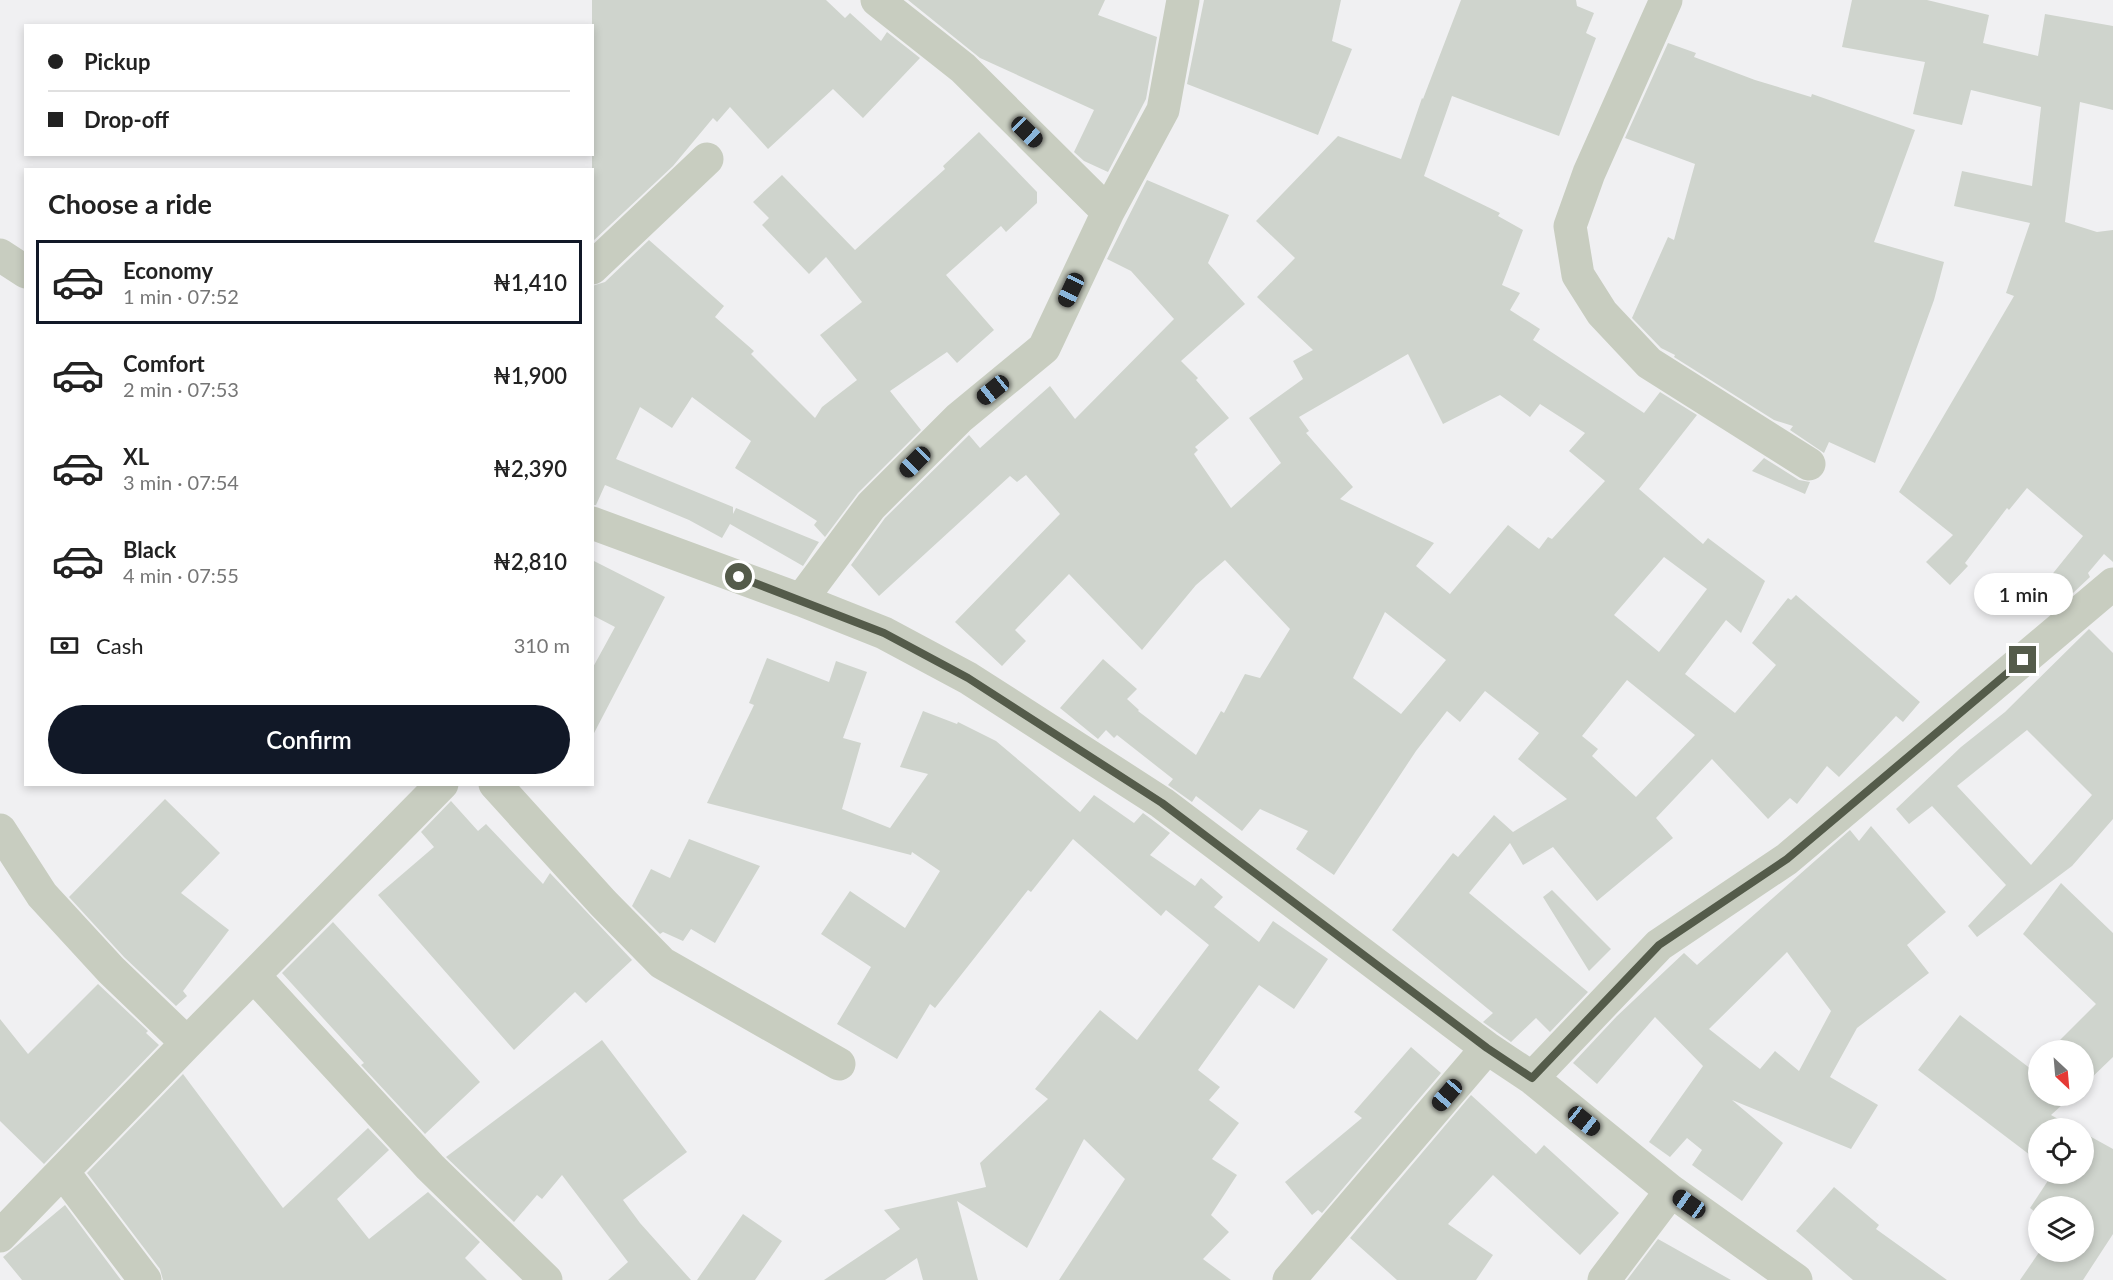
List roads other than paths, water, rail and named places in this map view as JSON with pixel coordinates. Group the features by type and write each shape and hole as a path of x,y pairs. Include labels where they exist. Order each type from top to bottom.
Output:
{"street":[{"path":"877,0 963,68 1108,212"},
{"path":"801,600 871,506 959,417 1044,348 1108,212 1163,110 1183,0"},
{"path":"1666,0 1589,173 1570,226 1578,275 1602,313 1649,363 1809,464"},
{"path":"594,266 707,159"},
{"path":"0,255 24,271"},
{"path":"594,524 884,633 968,678 1162,803 1487,1048 1532,1078 1671,1191 1796,1280"},
{"path":"1532,1078 1659,945 1787,859 2113,584"},
{"path":"0,1236 440,786"},
{"path":"497,786 603,903 662,963 839,1064"},
{"path":"0,830 42,896 111,970 187,1043"},
{"path":"254,976 430,1167 546,1280"},
{"path":"1289,1280 1487,1048"},
{"path":"63,1172 145,1280"},
{"path":"1604,1280 1671,1191"}]}
